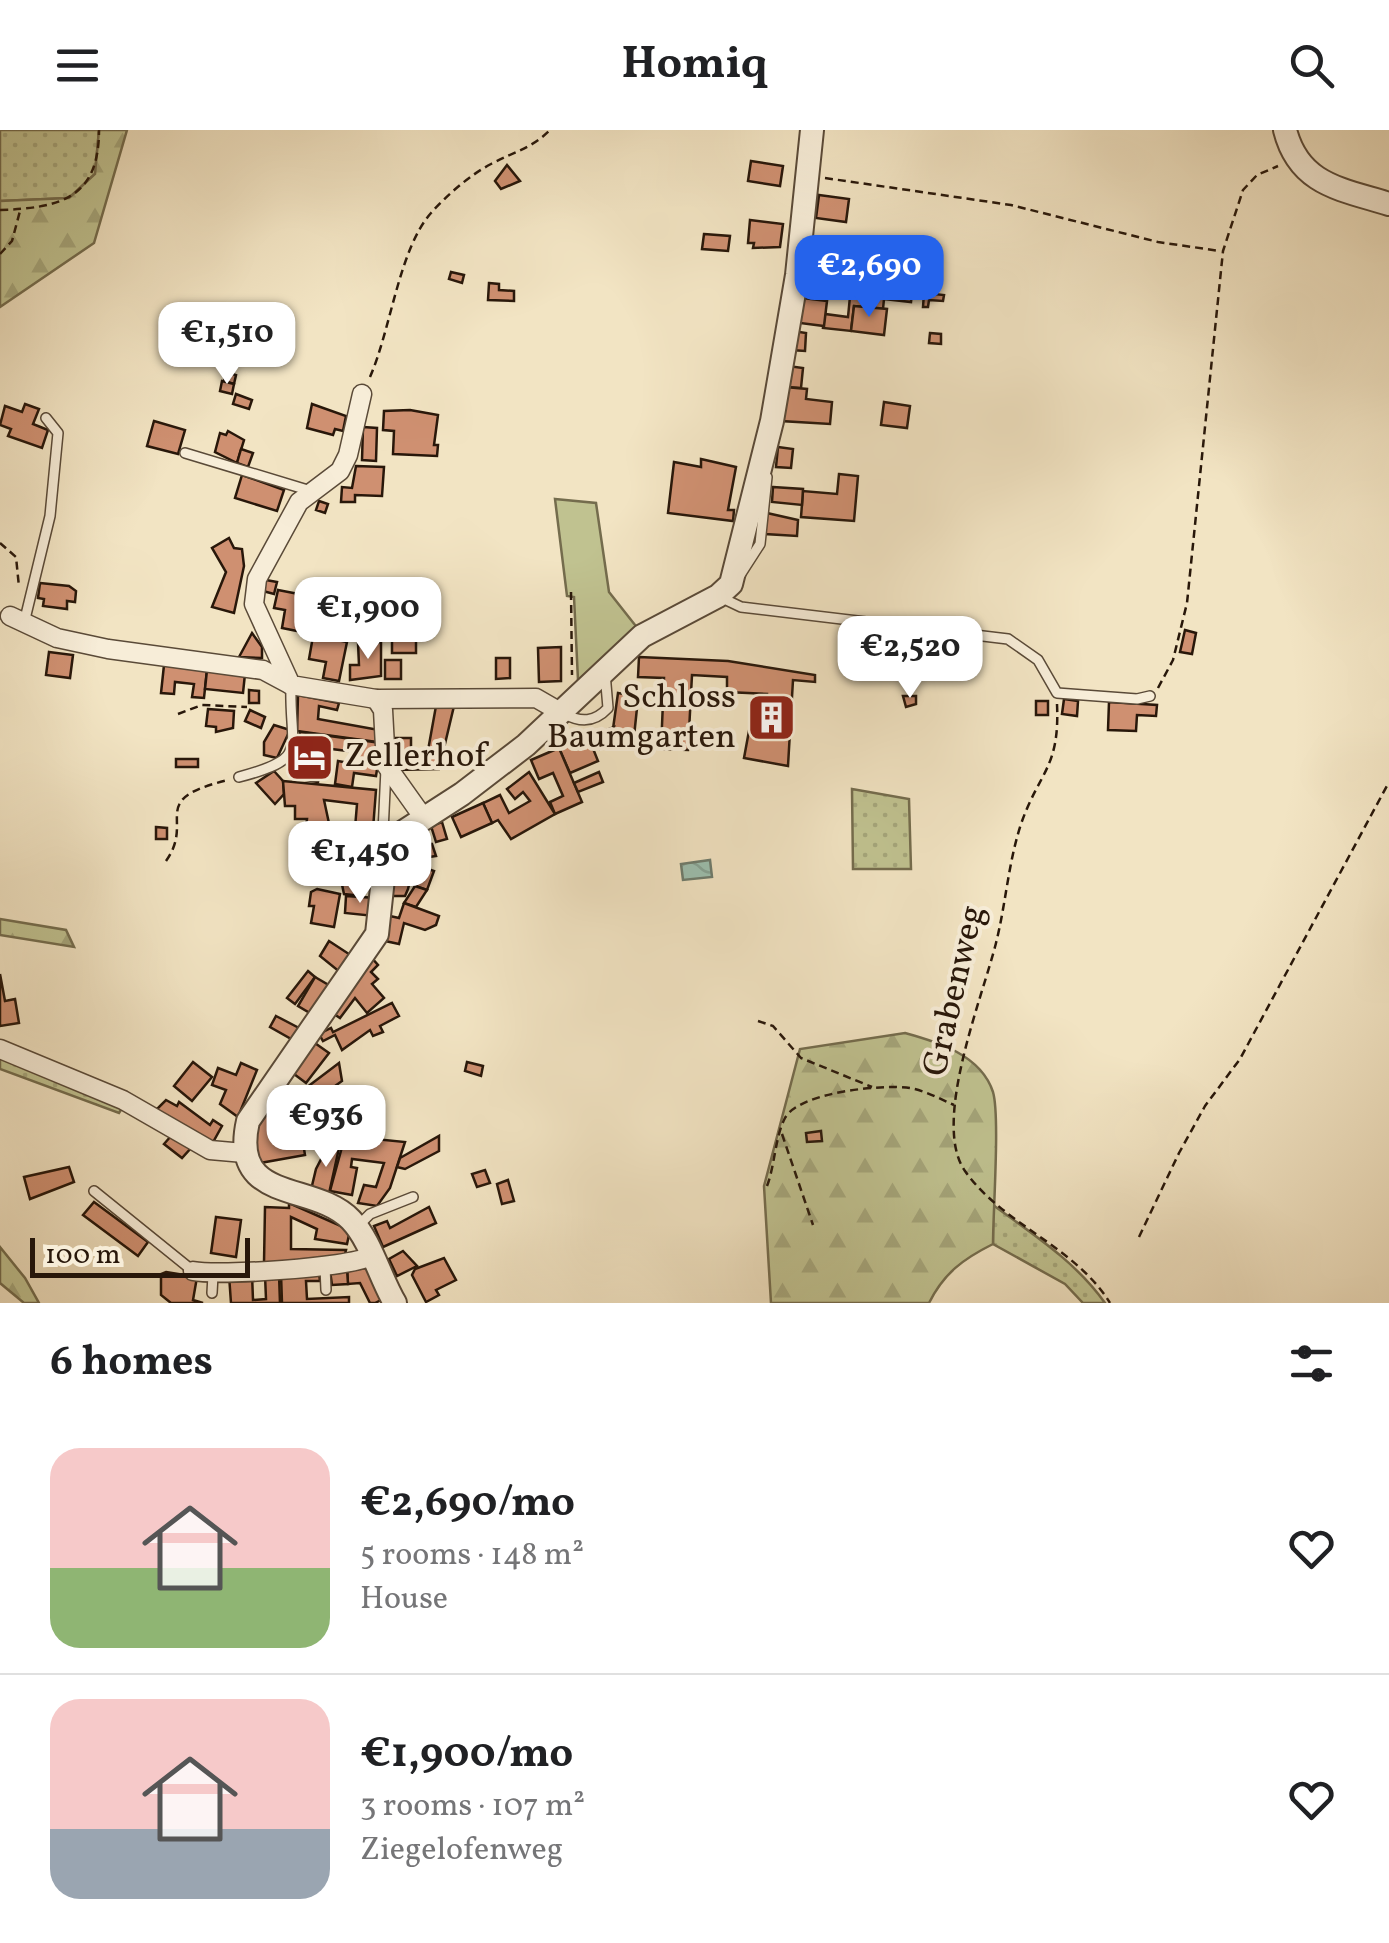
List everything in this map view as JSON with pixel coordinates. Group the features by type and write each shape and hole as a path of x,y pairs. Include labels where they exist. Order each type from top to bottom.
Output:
{"street":[{"path":"394,1303 348,1216 264,1181 244,1153 248,1122 256,1104 377,934 385,860 400,834 462,794 562,713 642,636 724,590 764,455 797,274 812,130"},
{"path":"1286,130 1295,160 1331,186 1389,204"},
{"path":"291,685 254,604 257,579 298,502 340,470 348,456 362,394"},
{"path":"19,616 57,638 108,649 263,670 291,685 376,699 536,698 562,713"},
{"path":"376,699 384,710 386,766 416,821"},
{"path":"0,1049 123,1100 210,1150 244,1153"},
{"path":"193,1271 213,1284 261,1268 356,1264 371,1256"}],"lane":[{"path":"19,616 55,480 58,433 46,418"},
{"path":"185,453 310,492"},
{"path":"724,590 741,607 1008,639 1038,660 1056,693 1137,699 1150,696"},
{"path":"562,713 575,720 600,716 609,697 604,672"},
{"path":"240,777 282,766 291,756 291,685"},
{"path":"385,860 380,824 386,766"},
{"path":"380,824 416,821"},
{"path":"94,1192 193,1271"},
{"path":"357,1227 370,1214 413,1198"},
{"path":"325,1267 326,1290"}],"path":[{"path":"0,210 69,198 83,187 94,174 99,130"},
{"path":"362,394 392,322 414,239 430,214 489,164 533,147 550,130"},
{"path":"1150,696 1173,660 1187,603 1223,251 1243,190 1258,175 1295,160"},
{"path":"810,168 968,197 1158,242 1223,251"},
{"path":"0,254 12,241 20,209"},
{"path":"0,543 16,557 19,616"},
{"path":"570,592 572,680 580,695"},
{"name":"Grabenweg","path":"1056,693 1054,757 1022,820 1008,870 997,939 958,1076 956,1144 964,1170 1067,1255 1110,1303"},
{"path":"178,714 202,706 247,707"},
{"path":"166,861 173,851 174,816 184,796 198,787 240,777"},
{"path":"1139,1237 1179,1153 1240,1059 1389,782"},
{"path":"758,1021 774,1026 802,1058 874,1087"},
{"path":"767,1186 786,1117 798,1104 874,1087 914,1088 955,1106"},
{"path":"781,1133 813,1225"}],"green space":[{"path":"0,130 99,130 95,174 69,198 0,201"},
{"path":"99,130 127,130 94,243 0,307 0,201 69,198 95,174"},
{"path":"555,499 596,503 609,592 639,630 578,680 574,597 567,596"},
{"path":"852,789 909,799 911,869 853,869"},
{"path":"0,919 66,930 74,947 0,935"},
{"path":"905,1033 969,1059 993,1092 993,1244 955,1268 929,1303 771,1303 764,1186 800,1049"},
{"path":"0,1055 124,1105 119,1113 0,1069"},
{"path":"993,1205 1068,1262 1105,1303 1083,1303 1065,1284 993,1244"},
{"path":"0,1247 39,1303 24,1303 0,1283"}],"water":[{"path":"710,860 712,877 683,880 681,864"}],"building":[{"path":"751,161 783,166 780,186 748,181"},
{"path":"507,165 520,181 501,189 495,181"},
{"path":"819,195 849,199 846,222 816,218"},
{"path":"750,220 783,224 780,247 753,248 754,243 748,243"},
{"path":"704,234 730,236 728,251 702,249"},
{"path":"451,272 464,275 462,283 449,279"},
{"path":"489,283 499,284 499,290 514,291 514,301 488,300"},
{"path":"851,286 912,292 911,302 884,299 883,309 854,306 851,331 823,328 825,314 848,317"},
{"path":"924,293 944,295 943,301 929,300 928,307 923,307"},
{"path":"803,298 827,301 824,326 800,323"},
{"path":"854,306 887,309 884,335 851,331"},
{"path":"793,331 806,333 805,351 791,350"},
{"path":"930,333 941,334 941,344 929,343"},
{"path":"788,366 803,368 801,388 785,387"},
{"path":"226,372 236,375 234,384 224,381"},
{"path":"222,381 234,384 232,394 220,391"},
{"path":"785,387 807,389 806,399 832,402 830,424 781,421"},
{"path":"236,394 252,400 249,409 233,404"},
{"path":"884,402 910,406 907,428 881,425"},
{"path":"25,404 39,409 33,424 48,430 42,448 8,436 11,429 0,425 5,406 22,412"},
{"path":"312,404 346,416 343,431 335,429 333,435 307,428"},
{"path":"384,411 438,415 434,445 438,445 437,456 393,454 394,431 383,430"},
{"path":"154,421 185,430 178,454 147,446"},
{"path":"363,427 377,428 376,461 362,460"},
{"path":"228,431 244,440 237,463 215,452 220,433 226,435"},
{"path":"778,447 793,449 791,468 776,467"},
{"path":"241,449 253,453 248,467 237,463"},
{"path":"701,459 736,467 728,510 734,510 733,521 668,513 674,462 701,467"},
{"path":"356,466 384,467 382,496 355,495 355,502 341,502 342,487 352,488"},
{"path":"839,474 858,476 854,521 801,517 803,491 837,494"},
{"path":"242,475 284,490 277,511 235,498"},
{"path":"773,487 803,489 802,505 772,502"},
{"path":"319,501 328,504 325,513 316,510"},
{"path":"767,513 798,520 797,536 765,534"},
{"path":"229,538 234,548 242,549 244,566 234,613 212,607 226,572 212,548"},
{"path":"266,580 277,582 274,594 263,591"},
{"path":"40,583 69,586 76,591 75,602 67,601 67,609 43,606 44,599 38,598"},
{"path":"278,590 309,596 302,632 282,628 285,610 274,608"},
{"path":"315,625 330,628 328,638 347,642 339,681 323,678 326,662 309,659"},
{"path":"392,629 416,629 416,653 392,653"},
{"path":"1185,630 1196,633 1192,654 1180,652"},
{"path":"252,633 262,647 262,658 239,657"},
{"path":"381,642 381,676 350,680 350,665 359,665 358,643"},
{"path":"561,647 561,681 539,682 538,648"},
{"path":"49,652 73,655 70,678 46,675"},
{"name":"Schloss Baumgarten","path":"639,657 728,661 815,675 815,682 793,680 788,766 744,758 753,709 766,710 767,694 727,692 727,677 692,675 688,750 661,749 664,678 638,677"},
{"path":"496,658 510,658 510,678 496,679"},
{"path":"385,660 401,660 401,679 385,679"},
{"path":"164,665 207,670 204,698 192,697 194,684 175,682 174,694 161,693"},
{"path":"207,670 245,674 243,693 205,689"},
{"path":"249,690 259,691 259,703 249,703"},
{"path":"618,693 629,695 628,707 637,708 633,746 611,743"},
{"path":"298,695 339,703 337,710 319,706 318,719 379,730 377,742 297,731"},
{"path":"903,696 916,696 916,704 906,707"},
{"path":"1064,699 1078,701 1077,716 1062,714"},
{"path":"1036,701 1048,701 1048,715 1036,715"},
{"path":"1109,702 1157,705 1156,716 1137,715 1136,731 1108,730"},
{"path":"436,706 454,706 439,769 396,770 396,738 411,738 411,756 427,756"},
{"path":"208,709 234,711 233,728 216,732 216,727 206,726"},
{"path":"250,710 265,717 261,728 245,721"},
{"path":"274,725 290,730 277,758 264,755 264,742"},
{"path":"614,727 611,743 600,749 594,735"},
{"name":"Zellerhof","path":"300,732 381,743 376,776 354,773 352,787 335,784 338,761 354,764 356,752 323,748 318,782 294,778"},
{"path":"588,736 598,761 570,773 559,748"},
{"path":"559,748 582,802 555,814 550,802 563,796 553,773 539,779 531,760"},
{"path":"176,759 198,759 198,767 176,767"},
{"path":"274,771 283,781 284,794 275,804 256,783"},
{"path":"529,772 555,814 511,839 498,820 492,823 483,803 500,795 509,813 530,801 523,792 515,799 507,789"},
{"path":"599,772 603,782 578,792 574,783"},
{"path":"283,781 376,790 373,829 355,828 357,804 324,800 330,828 306,828 307,819 295,819 295,806 285,806"},
{"path":"483,803 492,823 461,837 452,817"},
{"path":"442,822 447,839 436,842 431,826"},
{"path":"156,827 167,828 167,839 156,839"},
{"path":"339,828 377,829 377,849 339,848"},
{"path":"417,843 432,844 436,856 416,859 416,854 409,854 410,847"},
{"path":"315,851 317,861 349,855 354,880 361,878 362,896 344,894 340,875 307,882 302,854"},
{"path":"402,861 414,864 408,889 405,896 391,896 392,871 402,871"},
{"path":"422,867 434,871 427,890 415,886"},
{"path":"415,886 427,890 416,907 404,903"},
{"path":"317,889 340,894 334,927 311,923 311,892"},
{"path":"346,896 376,898 374,916 345,913"},
{"path":"404,903 439,916 436,925 425,930 404,923 399,944 385,941 390,916 399,918"},
{"path":"329,941 352,956 341,973 320,956"},
{"path":"371,957 378,965 371,972 378,979 372,984 384,998 367,1013 355,998 340,1018 328,1010"},
{"path":"308,971 315,977 295,1004 287,998"},
{"path":"0,974 5,1001 15,999 19,1023 0,1026"},
{"path":"315,977 332,987 315,1016 298,1006"},
{"path":"392,1003 399,1016 380,1026 383,1032 373,1036 370,1030 342,1050 335,1035 323,1041 319,1034 331,1028 333,1032"},
{"path":"276,1016 299,1028 293,1040 270,1027"},
{"path":"312,1041 329,1053 306,1083 290,1071"},
{"path":"193,1062 212,1077 192,1101 174,1086"},
{"path":"467,1062 483,1066 481,1076 465,1071"},
{"path":"241,1063 257,1070 238,1117 220,1104 226,1090 212,1085 218,1068 236,1075"},
{"path":"339,1063 342,1081 328,1091 337,1104 326,1112 332,1119 317,1130 294,1097"},
{"path":"291,1094 303,1111 275,1131 301,1130 305,1155 260,1163 252,1139 264,1114"},
{"path":"166,1100 177,1106 179,1102 210,1125 213,1120 222,1126 212,1144 154,1112"},
{"path":"821,1131 822,1141 807,1142 806,1133"},
{"path":"171,1136 191,1148 182,1158 164,1144"},
{"path":"345,1136 405,1142 390,1188 377,1206 358,1203 364,1185 376,1187 384,1163 352,1159 351,1167 357,1168 352,1195 330,1191"},
{"path":"439,1136 439,1151 405,1169 397,1167 400,1158"},
{"path":"332,1138 341,1139 328,1198 310,1194 316,1169"},
{"path":"69,1167 74,1182 30,1199 24,1177"},
{"path":"485,1170 490,1183 477,1187 472,1174"},
{"path":"508,1180 514,1201 502,1204 497,1184"},
{"path":"94,1202 148,1242 138,1256 83,1215"},
{"path":"289,1203 350,1230 347,1244 315,1239 317,1229 291,1217 291,1249 346,1250 343,1262 264,1263 265,1207 289,1208"},
{"path":"429,1207 436,1223 383,1247 374,1226 387,1221 390,1228"},
{"path":"216,1217 241,1220 236,1257 211,1253"},
{"path":"403,1251 417,1266 397,1276 389,1259"},
{"path":"444,1258 456,1280 436,1290 439,1295 426,1302 412,1275 415,1269"},
{"path":"366,1268 385,1298 375,1303 370,1303 360,1283 348,1284 347,1269"},
{"path":"347,1269 348,1284 332,1285 330,1271"},
{"path":"319,1272 320,1281 306,1281 307,1299 349,1297 349,1303 282,1303 281,1274"},
{"path":"161,1274 197,1277 193,1300 203,1303 171,1303 161,1295"},
{"path":"252,1274 253,1300 266,1299 265,1275 279,1274 280,1303 231,1303 229,1275"}],"place":[{"name":"Schloss Baumgarten","path":"771,718"},
{"name":"Zellerhof","path":"309,757"}]}
